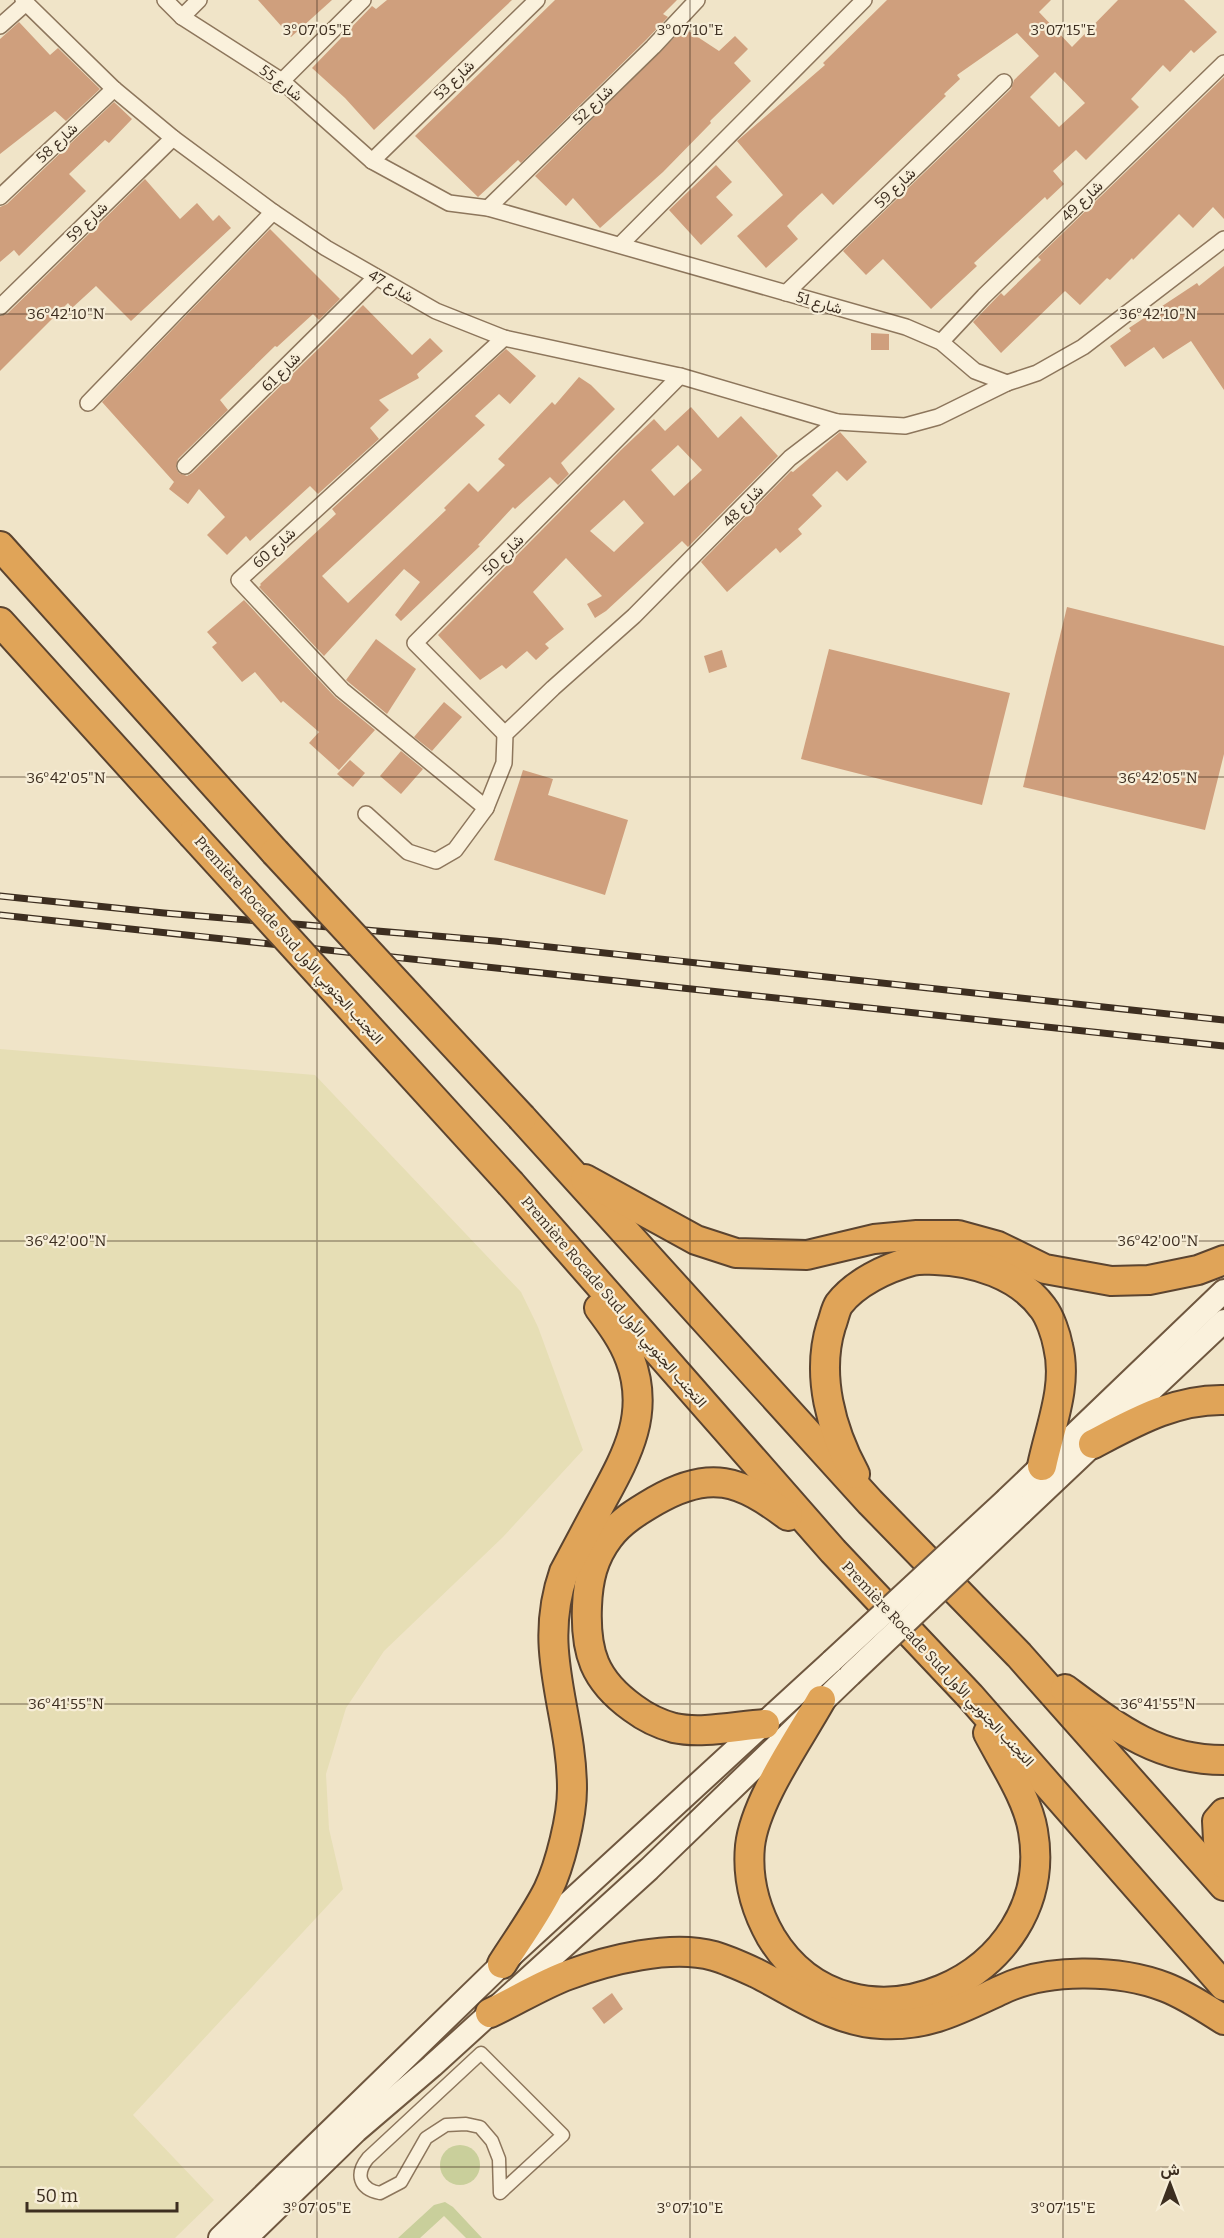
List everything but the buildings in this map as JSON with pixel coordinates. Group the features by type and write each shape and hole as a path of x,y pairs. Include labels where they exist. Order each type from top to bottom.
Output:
{"highway":[{"path":"0,546 275,852 522,1118 870,1502 1019,1655 1224,1886"},
{"name":"Première Rocade Sud التجنب الجنوبي الأول","path":"0,622 511,1184 833,1551 970,1696 1224,1986"},
{"path":"570,1172 611,1192 696,1240 736,1253 807,1255 874,1239 917,1235 958,1235 998,1246 1045,1269 1111,1281 1149,1280 1198,1270 1224,1260"},
{"path":"502,1964 548,1890 570,1812 571,1768 553,1656 552,1634 557,1592 564,1572 625,1458 633,1437 638,1412 631,1360 619,1336 511,1184"},
{"path":"870,1502 852,1468 835,1426 827,1398 825,1372 827,1340 838,1306 855,1287 914,1260 952,1260 992,1270 1018,1284 1044,1309 1059,1346 1063,1381 1042,1466"},
{"path":"1093,1444 1152,1414 1187,1402 1224,1400"},
{"path":"765,1724 690,1730 674,1728 644,1716 617,1696 597,1671 588,1644 587,1598 593,1564 609,1537 630,1516 677,1489 702,1482 727,1483 757,1494 833,1551"},
{"path":"1019,1655 1123,1731 1150,1746 1183,1755 1224,1760"},
{"path":"821,1701 761,1804 750,1845 751,1883 754,1899 776,1944 798,1969 826,1988 843,1995 880,2001 920,1997 940,1991 972,1974 1000,1950 1011,1936 1028,1901 1033,1882 1035,1848 1029,1814 970,1696"},
{"path":"1224,1813 1217,1821 1218,1840 1224,1864"},
{"path":"490,2013 566,1976 611,1961 686,1953 713,1956 754,1972 841,2016 861,2022 907,2024 934,2019 1029,1979 1063,1975 1136,1978 1165,1987 1201,2005 1224,2020"}],"main road":[{"path":"246,2238 356,2131 649,1869 849,1675 1014,1506 1042,1466 1224,1291"},
{"path":"220,2238 502,1964 832,1661 1014,1506 1093,1444 1224,1321"}],"street":[{"name":"شارع 55","path":"165,0 182,16 282,81 372,161"},
{"path":"182,16 199,0"},
{"path":"282,81 363,0"},
{"name":"شارع 53","path":"372,161 537,0"},
{"name":"شارع 52","path":"488,208 697,0"},
{"path":"620,245 864,0"},
{"path":"0,26 24,2"},
{"name":"شارع 47","path":"24,2 114,89 173,138 326,248 436,311 504,338 680,376 837,423"},
{"name":"شارع 49","path":"941,342 984,296 1224,63"},
{"name":"شارع 59","path":"786,293 1004,82"},
{"name":"شارع 58","path":"0,197 114,89"},
{"name":"شارع 59","path":"0,307 173,138"},
{"name":"شارع 51","path":"372,161 449,203 488,208 906,327 941,342 975,371 1007,383"},
{"path":"88,403 273,212"},
{"path":"837,423 905,426 938,417 1007,383 1037,374 1083,347 1224,239"},
{"name":"شارع 61","path":"185,466 376,277"},
{"name":"شارع 60","path":"486,808 342,690 239,580 504,338"},
{"name":"شارع 50","path":"505,734 415,643 680,376"},
{"name":"شارع 48","path":"505,734 634,616 790,458 837,423"},
{"path":"366,814 408,852 436,861 455,850 486,808 504,763 505,734"},
{"path":"481,2053 563,2136 500,2193 499,2158 492,2141 480,2127 466,2124 446,2126 426,2138 401,2182 384,2192 367,2189 361,2180 361,2166 481,2053"}],"shaded area":[{"path":"0,1049 315,1075 521,1292 538,1327 583,1450 503,1537 384,1651 346,1708 326,1774 329,1829 343,1889 133,2115 214,2200 175,2238 0,2238"}],"green space":[{"path":"460,2145 474,2151 480,2165 474,2179 460,2185 446,2179 440,2165 446,2151"},
{"path":"445,2202 453,2207 482,2238 466,2238 444,2216 420,2238 398,2238 434,2205"}],"railway":[{"path":"0,896 164,913 495,941 1224,1020"},
{"path":"0,915 1224,1046"}]}
